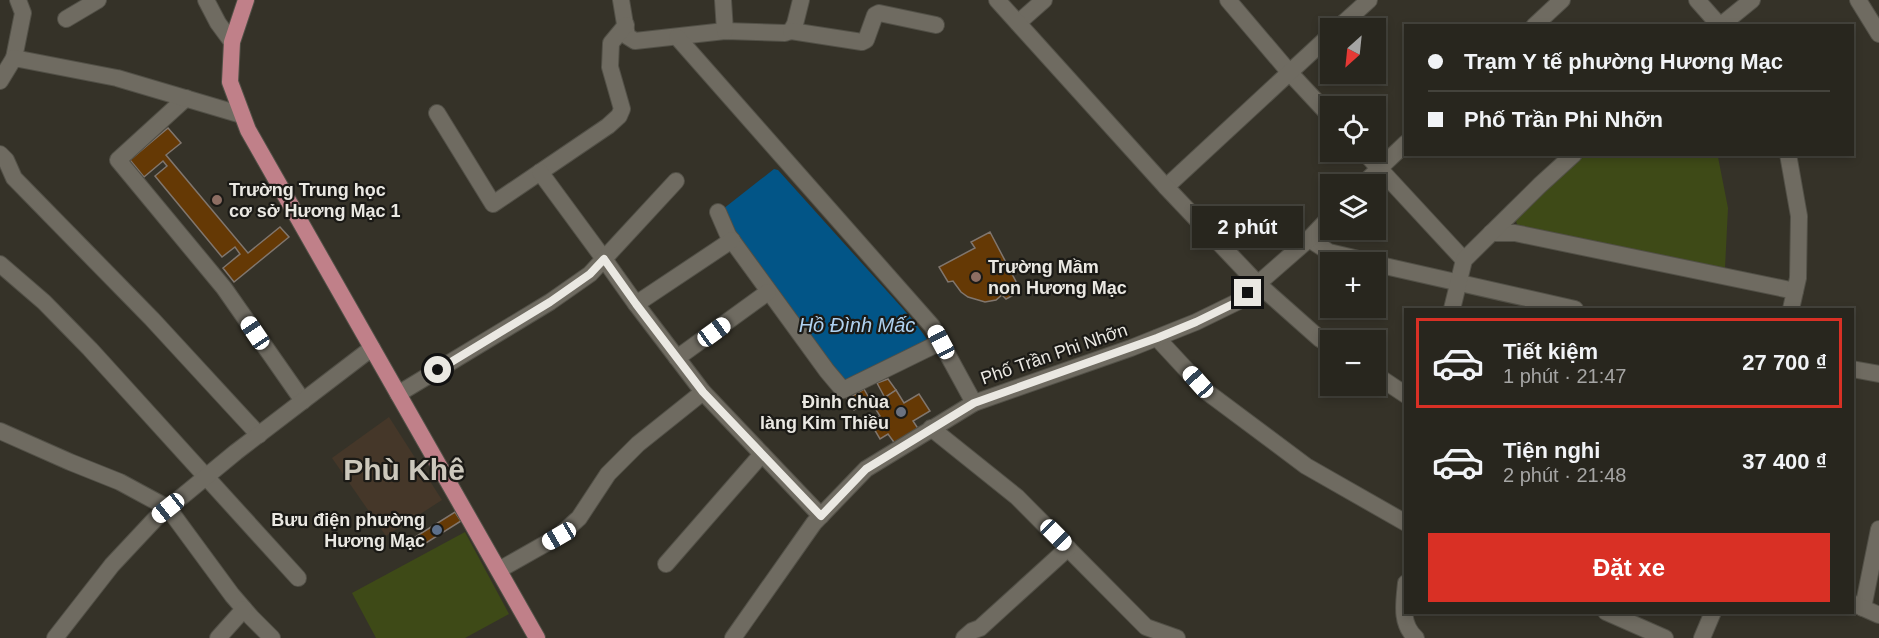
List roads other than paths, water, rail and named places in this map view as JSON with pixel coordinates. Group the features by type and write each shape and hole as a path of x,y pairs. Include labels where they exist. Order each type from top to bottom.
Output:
{"main road":[{"path":"246,0 232,42 230,82 248,130 537,638"}],"street":[{"path":"0,81 23,13 18,0"},
{"path":"66,19 98,0"},
{"path":"206,0 218,23 232,42"},
{"path":"621,0 627,36 635,41 725,31 791,32 862,42 866,40 875,15 879,13 936,26"},
{"path":"723,0 725,31"},
{"path":"791,32 801,0"},
{"path":"997,0 1166,187 1258,284 1320,339"},
{"path":"1018,23 1044,0"},
{"path":"1228,0 1320,105"},
{"path":"1349,18 1369,0"},
{"path":"1536,24 1562,0"},
{"path":"1697,0 1718,24"},
{"path":"1722,24 1752,0"},
{"path":"1858,0 1879,34"},
{"path":"437,112 493,204 608,126 619,116 622,109 610,67 611,43 626,25"},
{"path":"677,37 925,317 974,403"},
{"path":"1166,187 1320,45"},
{"path":"7,57 117,78 242,115"},
{"path":"186,98 118,160 224,288 303,401"},
{"path":"1373,174 1404,145"},
{"path":"0,154 6,160 14,178 152,319 259,435"},
{"path":"1452,308 1464,260 1572,156"},
{"path":"1788,156 1800,216 1798,278 1791,308"},
{"path":"1373,162 1464,260"},
{"path":"540,172 703,392 821,516"},
{"path":"398,394 550,302 590,274 676,181"},
{"path":"718,212 732,240 768,292 843,390 941,342"},
{"name":"Phố Trần Phi Nhỡn","path":"733,638 814,523 866,469 974,403 1157,338 1237,302 1320,227"},
{"path":"1491,233 1515,233 1795,291"},
{"path":"1309,239 1329,252"},
{"path":"636,304 732,240"},
{"path":"0,264 44,302 82,341 298,578"},
{"path":"1386,266 1571,308"},
{"path":"677,358 768,292"},
{"path":"1157,338 1207,392 1306,466 1404,522"},
{"path":"55,638 112,565 156,518 372,348"},
{"path":"1854,369 1879,374"},
{"path":"1386,382 1404,394"},
{"path":"499,570 559,536 579,518 608,474 638,444 703,392"},
{"path":"932,428 1017,497 1146,627 1157,635 1177,638"},
{"path":"0,431 120,482 168,508 244,609 272,638"},
{"path":"666,564 762,454"},
{"path":"1879,529 1858,605 1879,615"},
{"path":"964,638 980,628 1068,548"},
{"path":"218,638 244,609"},
{"path":"1405,614 1406,624 1416,638"},
{"path":"1611,614 1665,638"},
{"path":"1702,638 1712,614"}],"water":[{"name":"Hồ Đình Mấc","path":"774,169 778,170 913,320 927,339 925,342 845,383 739,242 737,233 722,212"}],"place":[{"name":"Trường Trung học cơ sở Hương Mạc 1","path":"217,200"},
{"name":"Trường Mầm non Hương Mạc","path":"976,277"},
{"name":"Đình chùa làng Kim Thiều","path":"901,412"},
{"name":"Bưu điện phường Hương Mạc","path":"437,530"}],"district":[{"name":"Phù Khê","path":"404,469"}]}
